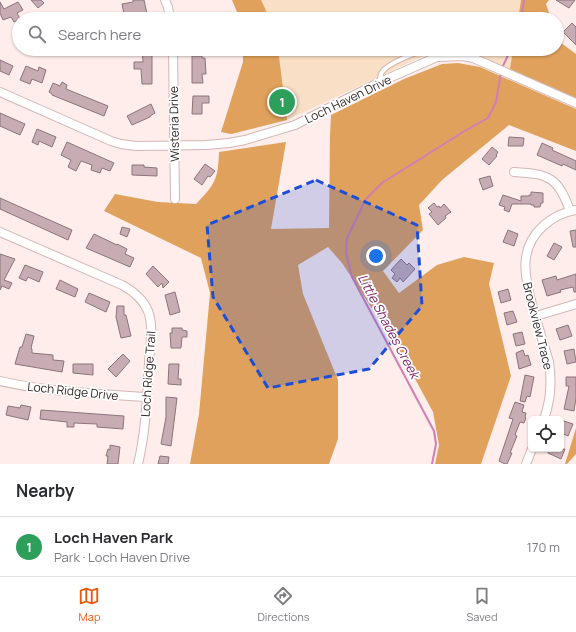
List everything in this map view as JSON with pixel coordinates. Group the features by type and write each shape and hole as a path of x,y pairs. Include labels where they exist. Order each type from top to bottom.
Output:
{"street":[{"path":"165,0 168,12"},
{"name":"Wisteria Drive","path":"173,56 175,199"},
{"name":"Loch Haven Drive","path":"0,92 121,144 136,146 229,143 295,125 380,82 437,57 443,56"},
{"name":"Loch Haven Drive","path":"468,56 576,103"},
{"path":"514,172 534,173 556,183 573,211"},
{"name":"Brookview Trace","path":"545,416 550,397 550,372 525,275 525,262 528,250 534,237 544,226 559,215 573,211"},
{"name":"Loch Ridge Trail","path":"0,232 128,288 140,298 148,311 151,329 147,397 144,432 138,464"},
{"path":"536,316 576,304"},
{"name":"Loch Ridge Drive","path":"0,381 64,392 147,397"},
{"path":"526,464 531,452"}],"lane":[{"path":"380,82 381,73 385,69 408,56"}],"highlighted area":[{"path":"316,180 417,225 422,306 369,369 268,388 213,297 207,225"}],"shaded area":[{"path":"232,0 261,0 267,12 237,12"},
{"path":"241,0 521,0 519,12 244,12"},
{"path":"521,0 549,0 546,4 549,12 519,12"},
{"path":"564,45 576,54 576,98 510,69 512,56 564,56"},
{"path":"243,56 279,56 287,120 231,134 221,132 243,62"},
{"path":"249,56 423,56 287,120 231,134"},
{"path":"474,56 512,56 510,69"},
{"path":"458,63 480,67 576,109 576,151 509,125 442,180 419,205 423,230 383,271 399,293 437,265 464,257 494,263 489,284 511,376 481,464 435,464 439,445 433,412 400,351 342,263 328,247 298,265 303,294 338,380 338,439 329,464 190,464 199,414 210,293 201,258 104,211 115,194 158,202 196,204 214,181 218,169 219,152 286,142 271,229 329,228 331,115 404,79 442,64"},
{"path":"576,428 576,454 567,464 565,464"}],"building":[{"path":"31,0 41,0 44,3 38,8"},
{"path":"133,0 144,0 147,12 124,12 122,4 133,2"},
{"path":"556,0 575,0 569,8"},
{"path":"0,2 4,9 18,2 23,10 19,12 12,12 12,19 11,17 3,20 0,13"},
{"path":"572,23 576,27 576,45 564,33 564,31"},
{"path":"143,56 152,56 152,84 142,84 141,69 134,69 134,62 143,62"},
{"path":"192,56 202,56 202,58 205,58 206,74 202,74 203,83 192,83"},
{"path":"0,60 13,66 9,75 0,71"},
{"path":"26,66 38,71 39,67 46,70 42,83 32,79 30,84 20,80"},
{"path":"62,82 67,85 66,89 108,106 104,116 52,95 49,92 53,83 60,86"},
{"path":"193,96 209,96 209,103 202,103 202,114 192,114"},
{"path":"151,104 155,113 150,117 132,125 127,116"},
{"path":"0,113 25,124 20,135 0,126"},
{"path":"37,129 56,137 52,147 39,141 38,145 32,142"},
{"path":"509,137 524,138 523,146 508,146"},
{"path":"67,142 114,163 110,171 102,168 100,173 91,170 92,165 81,161 76,171 68,167 71,160 61,155"},
{"path":"542,143 553,148 552,150 576,161 576,170 563,164 562,166 537,155"},
{"path":"492,147 498,152 496,155 497,156 489,165 482,159"},
{"path":"205,164 215,171 210,177 208,176 202,185 194,179"},
{"path":"132,165 144,165 144,167 157,168 157,176 132,175"},
{"path":"490,176 493,186 483,190 479,179"},
{"path":"531,192 543,193 543,203 541,203 540,207 534,207 534,205 531,204 512,204 509,212 504,210 505,207 499,205 503,195 521,201 521,196 529,196 531,195"},
{"path":"0,198 72,230 68,240 0,209"},
{"path":"434,203 440,208 444,204 451,212 445,216 446,218 438,225 429,214 432,212 428,208"},
{"path":"122,227 130,229 127,237 120,234"},
{"path":"508,230 518,234 514,246 503,242"},
{"path":"576,230 576,247 573,247 570,231"},
{"path":"94,234 127,249 125,254 134,258 130,267 86,248"},
{"path":"554,243 562,247 554,260 547,256"},
{"path":"0,254 15,259 4,280 12,283 9,289 2,286 0,290"},
{"path":"401,259 407,265 409,263 415,269 403,282 400,278 397,282 392,278 395,274 391,270"},
{"path":"25,265 43,272 39,282 28,277 26,281 19,278"},
{"path":"153,266 169,282 163,288 162,283 158,287 146,274"},
{"path":"576,274 576,292 574,292 573,287 560,290 561,292 547,296 542,280 556,276 557,280"},
{"path":"60,280 78,289 75,297 56,289"},
{"path":"508,289 511,300 501,303 498,292"},
{"path":"175,292 180,312 170,315 165,295"},
{"path":"89,293 110,302 106,312 85,302"},
{"path":"117,306 124,306 124,315 126,315 131,336 121,338 116,317"},
{"path":"513,311 517,322 507,325 504,313"},
{"path":"568,325 572,336 560,340 556,329"},
{"path":"172,328 182,328 182,330 187,331 187,337 182,337 181,348 171,348 170,333 172,333"},
{"path":"522,332 525,344 516,346 513,334"},
{"path":"26,334 34,336 31,348 32,353 53,355 53,360 64,361 62,372 15,364"},
{"path":"574,349 576,362 567,364 564,351"},
{"path":"523,350 525,356 528,355 531,365 519,369 516,353"},
{"path":"123,354 130,361 116,377 108,369"},
{"path":"73,364 93,364 93,375 73,373"},
{"path":"169,364 179,364 178,379 181,379 181,385 168,384"},
{"path":"525,375 534,377 530,397 527,396 525,402 520,401"},
{"path":"566,377 576,377 576,398 574,411 564,409 569,386 566,386"},
{"path":"166,397 177,398 171,446 161,444 166,417"},
{"path":"515,402 524,405 522,412 526,413 526,418 524,423 520,422 515,435 517,436 510,453 512,453 507,464 505,464 499,461 513,419 509,418"},
{"path":"21,405 31,407 28,420 6,415 8,406 20,408"},
{"path":"41,410 124,416 123,429 97,427 97,424 74,423 74,427 67,427 67,422 40,419"},
{"path":"564,421 573,424 568,436 564,434"},
{"path":"110,445 120,447 118,464 107,464 108,456 106,456 108,449 110,450"},
{"path":"548,452 564,452 561,459"},
{"path":"160,456 169,457 168,464 158,464"}],"waterway":[{"name":"Little Shades Creek","path":"522,12 524,0"},
{"name":"Little Shades Creek","path":"502,68 508,56"},
{"name":"Little Shades Creek","path":"432,464 436,444 434,431 352,277 346,253 347,238 366,199 382,183 488,118 496,102 501,72"}],"place":[{"name":"Loch Haven Park","path":"282,102"}]}
